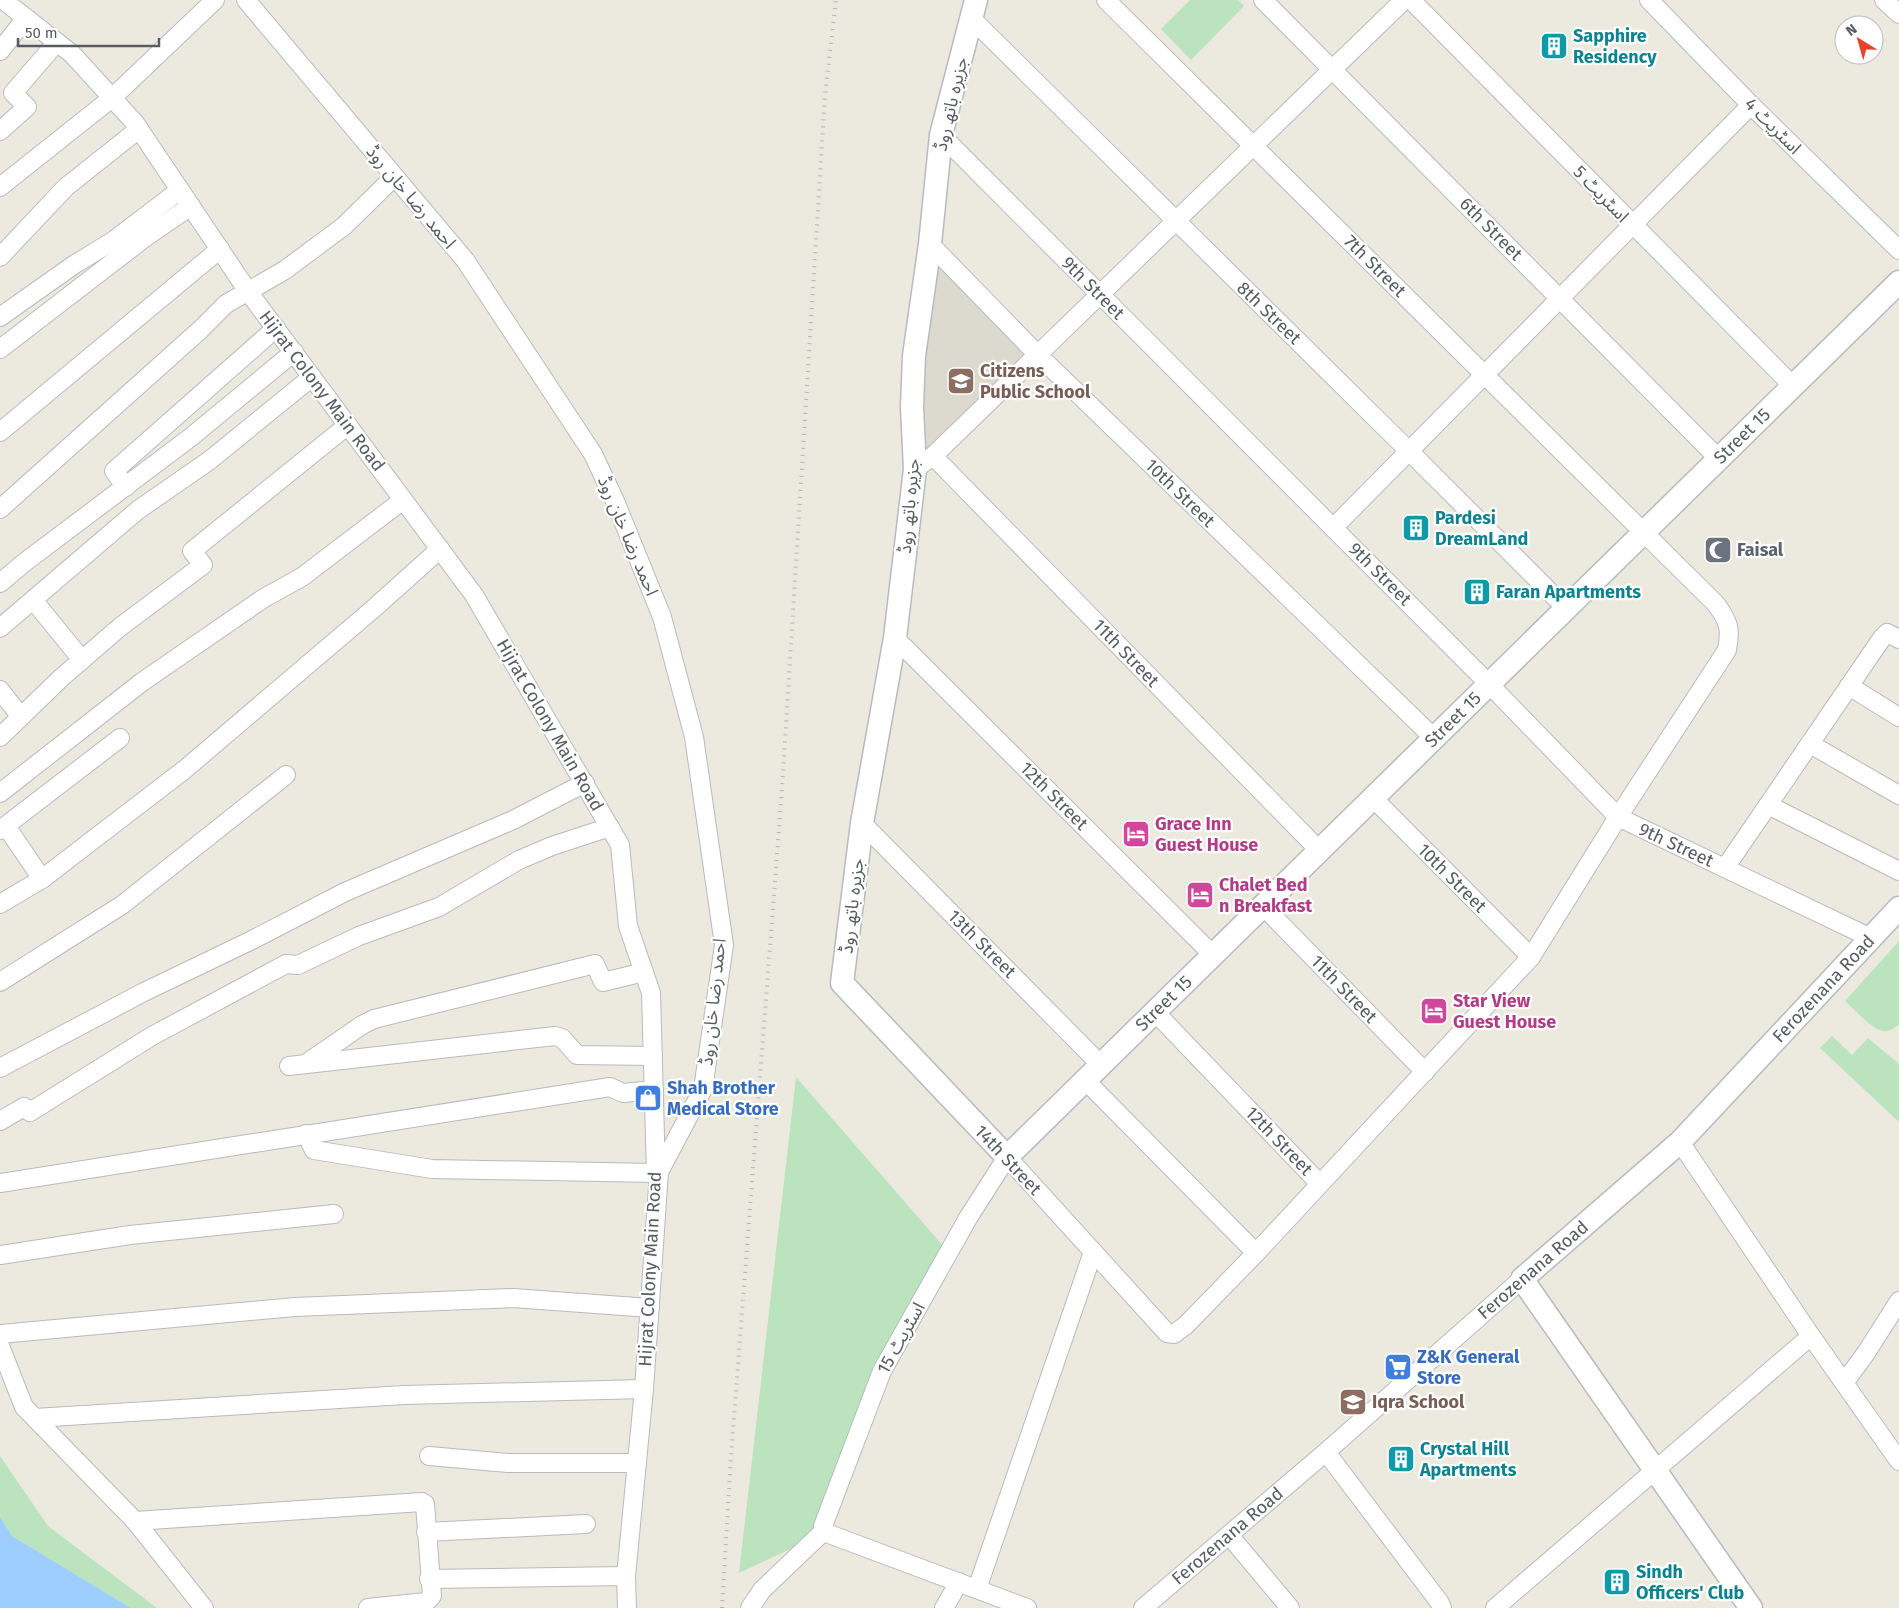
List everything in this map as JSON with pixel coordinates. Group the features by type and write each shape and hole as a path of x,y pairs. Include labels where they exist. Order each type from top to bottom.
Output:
{"street":[{"name":"Hijrat Colony Main Road","path":"3,0 72,54 139,129 247,290 474,595 620,845 628,926 651,993 657,1172 644,1389 626,1576 627,1608"},
{"path":"0,187 112,98 215,0"},
{"name":"احمد رضا خان روڈ","path":"246,0 469,267 593,454 662,617 694,737 724,945 703,1088 657,1172"},
{"name":"7th Street","path":"1106,0 1716,604 1725,617 1730,634 1727,650 1618,817 1531,957 1256,1253 1186,1325 1174,1334"},
{"name":"6th Street","path":"1263,0 1719,458"},
{"path":"924,462 1404,0"},
{"name":"اسٹریٹ 5","path":"1411,0 1632,226 1793,386"},
{"name":"اسٹریٹ 4","path":"1649,0 1751,105 1899,250"},
{"path":"1884,0 1899,14"},
{"name":"جزیرہ باتھ روڈ","path":"842,983 862,823 924,462 912,407 914,356 930,244 941,135 974,9"},
{"name":"8th Street","path":"974,9 1175,221 1410,450 1566,608"},
{"path":"0,51 26,18"},
{"path":"0,131 27,107 13,93 57,42"},
{"path":"1333,528 1751,105"},
{"path":"0,257 66,187 139,129"},
{"name":"9th Street","path":"941,135 1489,684 1618,817 1871,938"},
{"path":"0,509 200,330 226,304 247,290 285,270 344,226 394,177"},
{"path":"0,317 75,264 113,241 180,190"},
{"path":"0,349 147,236 191,206"},
{"name":"10th Street","path":"930,244 1037,354 1434,738"},
{"path":"0,432 220,249"},
{"name":"Street 15","path":"1007,1157 1899,282"},
{"path":"126,486 114,471 276,328"},
{"path":"0,583 25,562 191,437 294,352"},
{"path":"0,628 34,601 138,510 210,460 312,377"},
{"path":"0,737 120,627 203,565 192,551 348,425"},
{"name":"11th Street","path":"924,462 1319,850"},
{"path":"0,793 142,682 264,598 302,577 403,500"},
{"path":"0,904 42,879 184,770 372,610 440,549"},
{"path":"34,601 82,660"},
{"path":"1725,868 1887,633 1899,639"},
{"name":"12th Street","path":"895,638 1212,955"},
{"path":"1849,686 1899,717"},
{"path":"0,690 21,717"},
{"path":"42,879 3,828 120,738"},
{"path":"1810,744 1899,795"},
{"path":"0,982 122,905 286,775"},
{"path":"0,1068 142,993 252,940 344,892 513,820 585,783"},
{"name":"10th Street","path":"1373,798 1531,957"},
{"path":"1768,804 1899,871"},
{"name":"13th Street","path":"862,823 1256,1253"},
{"path":"0,1121 24,1107 30,1112 152,1036 286,964 298,965 359,936 439,907 519,860 552,846 610,826"},
{"name":"11th Street","path":"1263,906 1425,1072"},
{"name":"Ferozenana Road","path":"1144,1608 1326,1452 1680,1142 1899,908"},
{"path":"644,972 603,982 594,964 374,1019 296,1066 555,1036 562,1038 577,1055 653,1056"},
{"name":"14th Street","path":"842,983 1007,1157 1167,1333 1174,1334"},
{"name":"12th Street","path":"1155,1012 1320,1184"},
{"path":"0,1183 610,1087 623,1093 654,1090"},
{"path":"306,1134 314,1150 432,1168 657,1172"},
{"path":"1680,1142 1811,1336 1899,1461"},
{"name":"اسٹریٹ 15","path":"825,1530 823,1526 882,1371 968,1218 1007,1157"},
{"path":"0,1255 130,1235 334,1214"},
{"path":"977,1589 1093,1252"},
{"path":"1522,1279 1751,1608"},
{"path":"0,1334 295,1307 503,1298 650,1308"},
{"path":"1844,1382 1866,1353 1899,1301"},
{"path":"1495,1608 1811,1336"},
{"path":"0,1346 24,1407 135,1521 204,1608"},
{"path":"35,1418 404,1395 644,1389"},
{"path":"1326,1452 1442,1608"},
{"path":"429,1456 508,1463 637,1463"},
{"path":"135,1521 422,1502 425,1504 429,1578 432,1596 426,1602 368,1608"},
{"path":"426,1532 586,1524"},
{"path":"750,1608 762,1590 825,1530 829,1534 1027,1608"},
{"path":"1229,1535 1290,1608"},
{"path":"429,1578 626,1576"},
{"path":"944,1608 959,1582"}],"shaded area":[{"name":"Citizens Public School","path":"930,244 1037,354 915,469"}],"green space":[{"path":"1190,0 1238,0 1244,6 1191,60 1161,29"},
{"path":"1899,941 1899,1025 1884,1031 1874,1027 1845,1001"},
{"path":"1832,1036 1852,1055 1868,1038 1899,1064 1899,1122 1820,1048"},
{"path":"796,1077 945,1248 873,1366 857,1420 812,1539 739,1573"},
{"path":"0,1456 48,1526 157,1608 131,1608 12,1536 0,1517"}],"water":[{"path":"0,1517 12,1536 131,1608 0,1608"}],"railway":[{"path":"722,1608 731,1456 782,790 825,95 836,0"}],"place":[{"name":"Sapphire Residency","path":"1554,46"},
{"name":"Citizens Public School","path":"961,381"},
{"name":"Pardesi DreamLand","path":"1416,528"},
{"name":"Faisal","path":"1718,550"},
{"name":"Faran Apartments","path":"1477,592"},
{"name":"Grace Inn Guest House","path":"1136,834"},
{"name":"Chalet Bed n Breakfast","path":"1200,895"},
{"name":"Star View Guest House","path":"1434,1011"},
{"name":"Shah Brother Medical Store","path":"648,1098"},
{"name":"Z&K General Store","path":"1398,1367"},
{"name":"Iqra School","path":"1353,1402"},
{"name":"Crystal Hill Apartments","path":"1401,1459"},
{"name":"Sindh Officers' Club","path":"1617,1582"}]}
